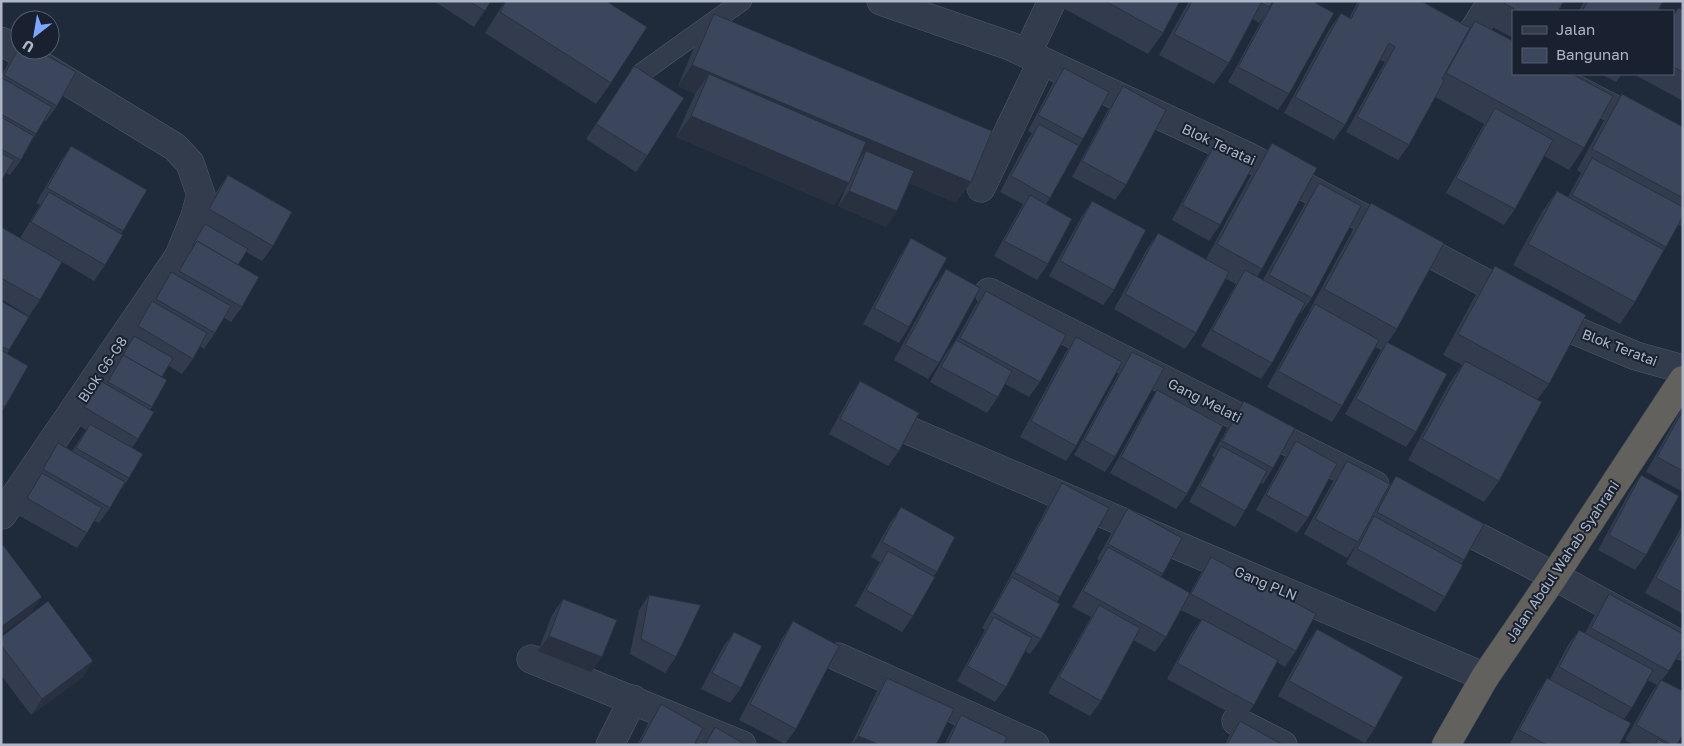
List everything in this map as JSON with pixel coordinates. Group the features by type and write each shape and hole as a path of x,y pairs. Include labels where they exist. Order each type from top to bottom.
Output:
{"highway":[{"name":"Jalan Abdul Wahab Syahrani","path":"1446,745 1485,677 1683,380"}],"street":[{"name":"Blok Teratai","path":"881,1 1010,46 1249,157 1576,331 1636,356 1683,369"},
{"path":"981,188 1035,58 1052,1"},
{"path":"1492,1 1462,31 1496,48"},
{"name":"Blok G6-G8","path":"2,515 179,256 201,196 190,163 175,147 3,46"},
{"path":"1549,75 1683,145"},
{"name":"Gang Melati","path":"990,292 1400,498"},
{"name":"Gang PLN","path":"910,431 1485,677"},
{"path":"1425,511 1554,576 1683,646"},
{"path":"838,657 1035,745"},
{"path":"531,659 742,745"},
{"path":"610,745 633,699"},
{"path":"1236,721 1283,745"}],"lane":[{"path":"640,74 742,1"}],"building":[{"path":"469,1 491,1 485,11"},
{"path":"506,1 606,1 647,27 611,83 500,12"},
{"path":"1105,1 1180,1 1163,33"},
{"path":"1192,1 1262,1 1229,63 1174,34"},
{"path":"1262,1 1273,1 1269,7 1261,3"},
{"path":"1274,1 1312,1 1334,13 1289,94 1238,67"},
{"path":"1360,1 1421,1 1470,28 1409,145 1357,117 1395,47 1389,43 1345,125 1295,97 1341,13 1351,19"},
{"path":"1505,1 1564,1 1559,10 1516,10 1504,3"},
{"path":"1588,1 1663,1 1658,10 1583,10"},
{"path":"1678,8 1683,10 1683,72 1674,68 1674,15"},
{"path":"714,14 992,131 971,182 692,65"},
{"path":"1475,21 1512,40 1512,75 1574,75 1613,96 1584,148 1446,73"},
{"path":"12,60 55,60 76,72 57,106 4,75"},
{"path":"634,66 684,98 647,156 596,124"},
{"path":"1064,68 1109,92 1083,139 1038,115"},
{"path":"709,74 866,142 849,183 691,116"},
{"path":"2,78 52,107 36,134 1,114"},
{"path":"1123,86 1166,110 1126,185 1082,161"},
{"path":"1622,94 1683,127 1683,198 1592,149"},
{"path":"1495,108 1553,140 1515,209 1456,178"},
{"path":"1,117 34,136 21,160 1,149"},
{"path":"1039,124 1079,146 1050,198 1011,176"},
{"path":"1272,143 1317,168 1262,269 1217,244"},
{"path":"71,146 147,190 123,231 47,188"},
{"path":"1214,146 1253,166 1220,225 1182,205"},
{"path":"866,151 914,171 897,211 849,191"},
{"path":"1,153 14,160 1,181"},
{"path":"1592,158 1683,207 1683,216 1666,247 1572,195"},
{"path":"228,175 292,212 273,246 209,209"},
{"path":"1319,183 1361,206 1312,298 1269,275"},
{"path":"1557,191 1664,250 1635,302 1528,244"},
{"path":"49,192 123,235 105,265 31,222"},
{"path":"1030,195 1072,219 1048,264 1004,241"},
{"path":"1092,201 1146,230 1114,290 1060,261"},
{"path":"1371,203 1444,243 1397,329 1324,289"},
{"path":"205,224 248,249 238,265 197,241 192,246"},
{"path":"1,227 62,262 40,300 1,278"},
{"path":"1158,233 1229,272 1196,333 1125,294"},
{"path":"911,238 947,258 909,327 874,308"},
{"path":"197,241 259,277 242,307 179,271"},
{"path":"1495,266 1586,315 1549,384 1458,334"},
{"path":"946,269 980,288 939,363 905,345"},
{"path":"1245,270 1305,303 1272,363 1212,330"},
{"path":"171,272 231,306 215,333 156,299"},
{"path":"986,291 1066,335 1040,382 960,338"},
{"path":"1,301 29,317 9,350 1,346"},
{"path":"152,301 207,333 193,359 138,326"},
{"path":"1315,304 1379,340 1342,406 1278,371"},
{"path":"134,336 173,358 162,377 123,355"},
{"path":"1076,337 1122,362 1076,446 1031,421"},
{"path":"956,340 1012,371 998,397 941,367"},
{"path":"1387,342 1447,374 1416,432 1356,399"},
{"path":"1,350 28,366 5,407 1,404"},
{"path":"1132,352 1164,368 1115,457 1084,440"},
{"path":"123,355 167,380 152,407 108,382"},
{"path":"1465,361 1542,402 1499,481 1422,439"},
{"path":"99,380 154,412 138,439 84,407"},
{"path":"860,381 919,413 899,451 840,419"},
{"path":"1157,390 1223,426 1187,494 1121,457"},
{"path":"1244,401 1295,428 1273,468 1222,441"},
{"path":"1683,410 1683,471 1657,457"},
{"path":"90,424 143,454 129,478 76,448"},
{"path":"1296,441 1337,464 1308,518 1266,495"},
{"path":"58,443 125,482 110,508 43,469"},
{"path":"1221,446 1267,471 1245,511 1200,486"},
{"path":"1347,461 1390,484 1358,542 1315,519"},
{"path":"42,473 102,508 87,533 27,498"},
{"path":"1641,475 1679,496 1646,555 1609,535"},
{"path":"1396,476 1484,524 1464,560 1377,512"},
{"path":"1062,483 1109,508 1060,597 1014,572"},
{"path":"901,507 955,537 937,572 882,542"},
{"path":"1128,508 1182,538 1163,574 1108,544"},
{"path":"1374,516 1463,565 1445,597 1357,549"},
{"path":"1683,528 1683,593 1656,578"},
{"path":"3,545 42,597 1,627 1,546"},
{"path":"1108,547 1190,593 1166,637 1083,591"},
{"path":"888,551 935,577 913,616 866,590"},
{"path":"1211,557 1316,614 1296,651 1191,594"},
{"path":"1012,577 1060,604 1041,639 992,612"},
{"path":"1609,594 1683,634 1683,647 1669,671 1591,628"},
{"path":"649,595 701,605 676,657 641,639"},
{"path":"563,599 617,620 602,657 549,636"},
{"path":"48,601 93,661 42,699 1,645 1,637"},
{"path":"1099,605 1140,628 1101,701 1059,677"},
{"path":"994,617 1032,638 1006,687 967,666"},
{"path":"1202,619 1278,660 1254,705 1177,663"},
{"path":"793,621 839,646 796,729 750,704"},
{"path":"1317,629 1403,677 1375,728 1289,681"},
{"path":"1579,630 1653,670 1632,708 1559,667"},
{"path":"734,632 762,646 741,688 712,673"},
{"path":"887,678 954,709 936,745 880,745 858,736"},
{"path":"1547,678 1631,723 1619,745 1547,745 1519,730"},
{"path":"1661,680 1683,691 1683,734 1677,745 1672,745 1636,725"},
{"path":"661,704 703,728 694,745 639,745"},
{"path":"961,715 1007,737 1003,745 947,745"},
{"path":"1240,721 1283,745 1227,745"},
{"path":"715,727 746,745 705,745"},
{"path":"1658,739 1668,745 1655,745"}]}
